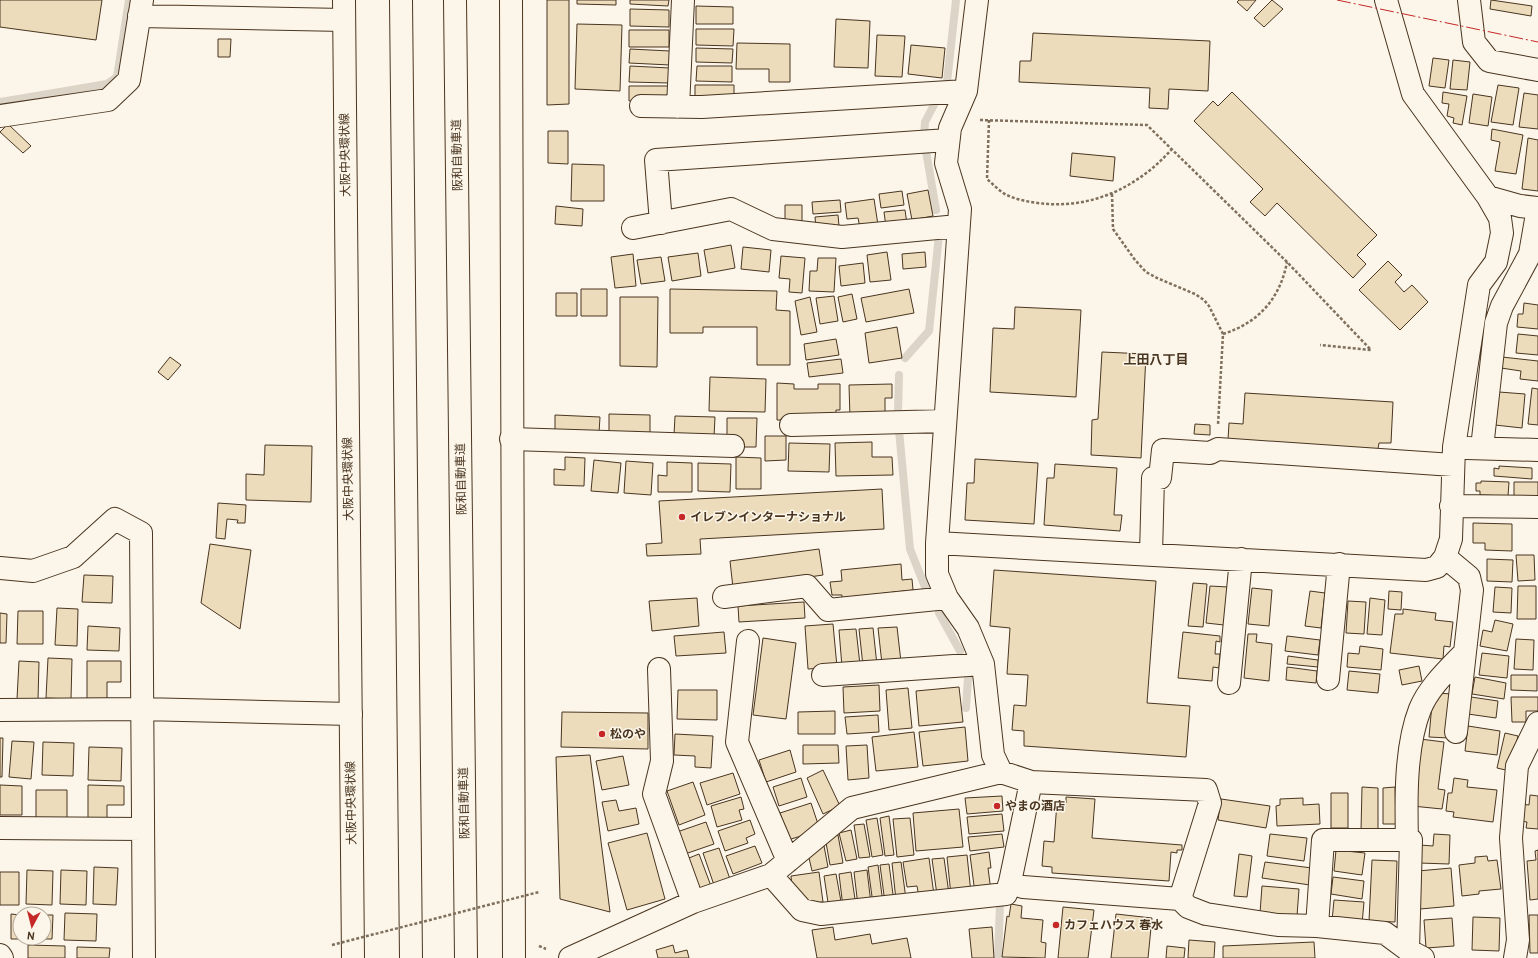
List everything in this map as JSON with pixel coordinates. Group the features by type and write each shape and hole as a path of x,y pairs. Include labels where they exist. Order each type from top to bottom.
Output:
{"main road":[{"path":"401,0 411,958"},
{"name":"阪和自動車道","path":"455,0 466,958"},
{"path":"511,0 511,439 514,958"},
{"path":"678,107 683,0"},
{"path":"977,0 966,91 950,128 946,163 960,209 937,543 937,574 947,598 968,628 984,664 993,755 1001,772"},
{"path":"937,543 1241,558 1426,570 1437,567 1445,556 1451,539 1454,456 1479,285 1496,262 1502,233 1500,218 1488,197 1413,94 1386,0"},
{"path":"1469,0 1474,42 1489,61 1538,70"},
{"path":"0,116 108,100 129,80 140,8 344,10"},
{"name":"大阪中央環状線","path":"344,10 353,958"},
{"path":"641,106 709,106 966,91"},
{"path":"661,223 656,160 948,140"},
{"path":"1482,448 1496,324 1502,306 1530,254 1538,208 1520,206 1488,197"},
{"path":"633,228 731,209 772,229 842,237 958,226"},
{"path":"791,425 945,421"},
{"path":"511,439 733,446"},
{"path":"1151,554 1153,478 1160,478 1163,450 1210,452 1218,449 1454,456 1482,448 1538,450"},
{"path":"1451,506 1538,507"},
{"path":"0,568 33,570 73,557 115,519 141,533 141,709 144,958"},
{"path":"1445,556 1469,577 1472,590 1456,732"},
{"path":"1229,683 1241,558"},
{"path":"1328,679 1340,564"},
{"path":"724,597 807,586 828,610 947,598"},
{"path":"748,641 737,742 788,861"},
{"path":"1407,840 1406,792 1411,746 1420,709 1434,684 1465,652"},
{"path":"823,675 984,664"},
{"path":"659,669 662,761 654,794 693,902"},
{"path":"0,710 141,709 350,714"},
{"path":"1515,958 1518,940 1511,838 1517,766 1538,724"},
{"path":"570,958 693,902 771,875 852,808 1001,772 1031,782 1214,786 1180,899"},
{"path":"771,875 802,910 821,914 1006,894 1010,882 1031,782"},
{"path":"0,828 143,829"},
{"path":"1317,926 1323,840 1412,840 1415,954"},
{"path":"1010,882 1023,888 1180,899 1188,907 1206,914 1278,925 1317,926 1386,933 1415,954"}],"path":[{"path":"953,119 1147,125 1287,262 1371,350 1320,345"},
{"path":"990,120 987,179 1008,196 1037,203 1068,204 1098,199 1112,194 1139,180 1172,149"},
{"path":"1112,194 1113,229 1135,260 1157,278 1195,294 1204,300 1209,306 1223,334 1218,449"},
{"path":"1223,334 1247,325 1266,308 1280,287 1287,262"},
{"path":"332,945 539,892"},
{"path":"539,947 546,949"}],"building":[{"path":"0,0 102,0 96,40 0,27"},
{"path":"547,0 569,0 569,104 547,105"},
{"path":"577,0 616,0 616,5 577,4"},
{"path":"630,0 669,0 668,6 630,4"},
{"path":"1239,0 1256,0 1247,11 1237,2"},
{"path":"1272,0 1283,9 1264,27 1254,18"},
{"path":"1491,0 1532,6 1531,16 1490,9"},
{"path":"696,6 733,7 733,24 696,24"},
{"path":"630,9 669,10 669,27 630,26"},
{"path":"836,19 870,21 868,68 834,67"},
{"path":"577,24 622,25 620,91 575,89"},
{"path":"696,29 734,29 733,46 696,45"},
{"path":"629,30 669,30 669,47 629,47"},
{"path":"1033,33 1210,41 1208,91 1169,89 1168,109 1149,108 1150,88 1019,82 1020,61 1031,61"},
{"path":"877,35 905,36 902,77 875,76"},
{"path":"218,39 231,39 230,57 218,57"},
{"path":"737,43 790,44 790,82 769,82 769,69 736,69"},
{"path":"911,45 945,48 942,78 908,74"},
{"path":"696,48 733,49 732,63 696,62"},
{"path":"630,49 670,51 670,65 629,63"},
{"path":"1433,58 1449,60 1445,88 1429,86"},
{"path":"1453,60 1470,62 1467,90 1450,89"},
{"path":"630,66 670,68 670,83 629,82"},
{"path":"697,66 732,66 732,82 696,81"},
{"path":"695,85 734,85 734,101 695,100"},
{"path":"1498,85 1519,88 1513,125 1491,122"},
{"path":"629,86 669,86 669,102 629,101"},
{"path":"1232,92 1377,235 1357,255 1366,264 1353,278 1277,203 1265,216 1250,202 1263,189 1194,121 1213,101 1218,106"},
{"path":"1443,92 1467,96 1462,125 1453,123 1454,118 1447,116 1449,104 1442,103"},
{"path":"1524,93 1538,95 1538,129 1519,127"},
{"path":"1473,94 1492,97 1488,126 1469,123"},
{"path":"8,124 31,146 23,153 0,132"},
{"path":"1492,129 1523,135 1516,174 1495,171 1500,142 1491,140"},
{"path":"548,131 568,131 568,164 548,163"},
{"path":"1528,138 1538,140 1538,191 1522,189"},
{"path":"1072,153 1115,157 1113,181 1070,176"},
{"path":"572,164 604,165 604,201 571,201"},
{"path":"928,190 933,216 912,220 907,194"},
{"path":"902,191 904,205 881,208 879,194"},
{"path":"874,199 878,225 860,228 858,218 847,219 845,203"},
{"path":"840,200 841,212 813,214 812,202"},
{"path":"785,205 802,205 802,222 785,222"},
{"path":"556,206 583,209 582,226 555,224"},
{"path":"905,210 907,224 886,227 884,212"},
{"path":"838,215 839,226 816,228 815,217"},
{"path":"731,245 735,268 708,273 704,250"},
{"path":"743,247 771,250 769,272 741,269"},
{"path":"887,252 891,280 870,282 867,255"},
{"path":"925,252 926,267 903,269 902,254"},
{"path":"698,253 701,276 672,281 668,257"},
{"path":"633,254 636,286 615,288 611,257"},
{"path":"781,256 805,258 802,293 789,292 790,279 779,278"},
{"path":"661,257 665,281 641,284 637,260"},
{"path":"818,258 836,258 834,292 809,291 810,271 817,271"},
{"path":"1388,261 1402,275 1395,282 1404,292 1412,285 1428,302 1400,330 1359,290"},
{"path":"863,263 865,283 841,286 839,266"},
{"path":"581,289 607,289 607,316 581,316"},
{"path":"670,289 777,291 776,310 790,311 790,365 757,365 757,327 703,327 703,333 670,333"},
{"path":"909,289 914,313 866,322 861,298"},
{"path":"556,293 577,293 577,316 556,316"},
{"path":"852,294 857,319 843,322 838,297"},
{"path":"834,296 838,321 820,324 816,298"},
{"path":"620,297 658,297 657,367 620,366"},
{"path":"810,297 817,332 801,335 795,301"},
{"path":"1524,303 1538,305 1538,329 1517,327 1518,314 1523,314"},
{"path":"1015,307 1081,310 1076,397 990,392 993,328 1014,329"},
{"path":"897,327 902,358 869,363 865,333"},
{"path":"1518,334 1538,336 1538,355 1516,353"},
{"path":"836,339 839,355 806,360 804,344"},
{"path":"1102,352 1146,354 1141,458 1091,455 1092,420 1098,419"},
{"path":"170,357 181,365 168,380 158,372"},
{"path":"1502,357 1538,361 1538,381 1520,379 1521,371 1501,368"},
{"path":"841,359 843,373 809,377 807,363"},
{"path":"710,377 766,379 765,412 709,411"},
{"path":"777,383 794,384 794,389 818,389 818,384 840,384 840,410 836,410 836,421 777,420"},
{"path":"892,384 892,398 885,398 885,418 850,418 849,385"},
{"path":"1532,388 1538,389 1538,425 1528,424"},
{"path":"1499,392 1525,394 1522,428 1495,425"},
{"path":"1245,393 1393,402 1391,443 1379,443 1378,449 1228,440 1229,423 1243,424"},
{"path":"609,414 650,415 650,434 609,434"},
{"path":"555,415 600,417 599,433 555,432"},
{"path":"675,416 715,417 714,437 674,435"},
{"path":"727,418 757,418 756,447 736,447 727,439"},
{"path":"1195,424 1210,425 1210,435 1194,434"},
{"path":"765,436 786,436 786,460 765,461"},
{"path":"872,442 872,457 892,457 893,475 836,476 835,443"},
{"path":"789,443 830,444 829,472 788,471"},
{"path":"265,445 312,446 311,502 246,500 246,474 264,475"},
{"path":"565,457 585,458 584,486 554,485 554,469 565,470"},
{"path":"736,457 761,458 761,489 736,489"},
{"path":"975,459 1038,463 1034,524 965,520 967,483 974,483"},
{"path":"594,460 621,463 618,493 591,491"},
{"path":"626,461 653,463 651,495 624,493"},
{"path":"667,462 692,463 692,492 658,492 658,475 667,476"},
{"path":"698,463 731,464 730,492 698,491"},
{"path":"1055,464 1117,468 1114,515 1122,515 1120,531 1044,525 1047,478 1054,478"},
{"path":"1499,466 1532,468 1532,479 1494,476 1494,468 1499,469"},
{"path":"1481,481 1509,482 1508,496 1480,495 1480,491 1476,491 1476,483 1481,483"},
{"path":"1514,482 1538,482 1538,498 1514,499"},
{"path":"882,489 884,529 700,539 701,554 647,556 646,544 662,543 659,501"},
{"path":"218,503 246,505 245,523 237,523 238,520 227,519 225,539 216,538"},
{"path":"1473,523 1512,524 1512,551 1485,550 1485,543 1473,543"},
{"path":"210,544 251,550 240,629 201,603"},
{"path":"819,549 823,575 733,588 730,561"},
{"path":"1516,555 1534,555 1535,580 1518,581"},
{"path":"1487,559 1513,560 1512,582 1487,581"},
{"path":"901,564 902,580 912,579 913,590 842,598 842,595 832,595 830,582 842,581 841,570"},
{"path":"994,570 1156,581 1147,703 1190,706 1186,757 1024,746 1024,731 1012,730 1014,705 1026,706 1028,675 1007,674 1010,628 990,626"},
{"path":"84,575 113,576 112,603 82,602"},
{"path":"1193,583 1207,584 1203,627 1188,626"},
{"path":"1210,586 1228,587 1224,625 1206,623"},
{"path":"1518,586 1536,586 1536,619 1517,619"},
{"path":"1495,587 1512,588 1511,613 1493,612"},
{"path":"1252,588 1272,590 1269,626 1248,624"},
{"path":"1310,591 1325,593 1321,628 1305,626"},
{"path":"1389,591 1402,592 1401,610 1388,609"},
{"path":"697,598 699,626 652,631 649,601"},
{"path":"1370,598 1385,600 1382,635 1367,634"},
{"path":"1348,601 1366,602 1364,634 1346,633"},
{"path":"804,602 805,618 739,622 738,606"},
{"path":"57,608 78,609 77,646 55,645"},
{"path":"1403,609 1436,613 1435,620 1453,622 1450,647 1444,646 1443,659 1390,653 1395,614 1403,614"},
{"path":"18,611 43,611 43,644 17,644"},
{"path":"0,613 7,614 6,643 0,643"},
{"path":"1495,620 1513,624 1507,651 1480,646 1483,630 1492,632"},
{"path":"833,624 837,667 808,669 805,626"},
{"path":"88,626 120,628 119,651 87,650"},
{"path":"897,627 901,662 882,664 878,628"},
{"path":"873,628 877,665 863,666 859,629"},
{"path":"856,629 860,665 842,667 839,630"},
{"path":"724,632 726,653 676,656 674,636"},
{"path":"1183,632 1220,636 1220,642 1216,641 1215,654 1220,654 1219,668 1213,667 1212,681 1178,678"},
{"path":"1248,634 1257,634 1256,642 1272,644 1269,681 1244,678"},
{"path":"1287,636 1320,640 1318,655 1285,651"},
{"path":"763,638 796,643 786,719 753,715"},
{"path":"1516,639 1534,640 1533,670 1514,669"},
{"path":"1360,646 1383,649 1381,670 1347,667 1348,653 1359,654"},
{"path":"1482,653 1509,656 1507,678 1479,675"},
{"path":"1288,656 1318,660 1318,667 1287,664"},
{"path":"48,658 72,659 71,699 46,698"},
{"path":"19,661 39,662 38,700 17,699"},
{"path":"87,661 121,661 121,682 107,682 107,699 87,699"},
{"path":"1419,666 1422,681 1402,685 1399,670"},
{"path":"1287,667 1317,671 1316,683 1286,680"},
{"path":"1349,671 1380,674 1378,693 1347,690"},
{"path":"1511,675 1537,675 1537,691 1511,690"},
{"path":"1475,677 1506,683 1504,699 1472,694"},
{"path":"879,685 880,711 844,713 843,687"},
{"path":"959,687 963,722 919,726 916,691"},
{"path":"908,688 912,728 889,730 886,690"},
{"path":"678,690 717,690 717,720 677,719"},
{"path":"1433,693 1454,694 1449,738 1429,737"},
{"path":"1471,697 1498,701 1496,718 1468,714"},
{"path":"1511,697 1538,697 1538,711 1526,711 1526,722 1512,722"},
{"path":"835,711 835,734 798,734 798,712"},
{"path":"562,712 648,713 648,749 561,747"},
{"path":"878,715 879,732 847,734 845,717"},
{"path":"1468,726 1500,731 1497,755 1465,751"},
{"path":"965,727 968,761 923,766 919,732"},
{"path":"914,732 918,767 876,771 872,737"},
{"path":"1505,733 1518,736 1510,771 1497,768"},
{"path":"675,734 713,736 711,768 695,767 695,756 674,755"},
{"path":"0,738 3,738 2,777 0,777"},
{"path":"1420,739 1444,742 1438,789 1445,790 1442,809 1412,806"},
{"path":"12,741 34,742 31,779 9,777"},
{"path":"43,742 74,743 73,776 42,775"},
{"path":"803,745 838,745 839,763 803,764"},
{"path":"867,745 869,778 848,780 846,746"},
{"path":"89,747 122,748 121,781 88,780"},
{"path":"790,750 796,772 766,782 759,760"},
{"path":"590,755 610,912 560,899 556,757"},
{"path":"623,756 629,785 602,790 596,761"},
{"path":"823,770 840,806 823,814 807,778"},
{"path":"733,773 740,794 707,805 700,783"},
{"path":"801,778 807,797 779,806 773,787"},
{"path":"1454,778 1468,780 1467,787 1497,790 1493,822 1453,817 1454,812 1446,811 1448,793 1452,793"},
{"path":"693,782 705,815 679,825 667,791"},
{"path":"0,785 22,786 22,815 0,815"},
{"path":"88,785 124,786 124,805 107,805 107,818 88,818"},
{"path":"1362,787 1378,788 1378,832 1361,831"},
{"path":"1395,787 1396,824 1383,824 1383,788"},
{"path":"36,790 67,790 67,822 36,822"},
{"path":"1331,793 1348,793 1348,828 1331,828"},
{"path":"1530,795 1538,796 1538,829 1526,828 1527,822 1519,821 1521,804 1529,805"},
{"path":"1002,796 1003,811 967,814 965,798"},
{"path":"741,797 744,809 739,810 742,820 717,827 711,806"},
{"path":"1066,797 1095,799 1092,838 1182,845 1182,850 1177,850 1177,853 1171,852 1169,881 1052,873 1052,867 1042,866 1044,841 1054,842 1057,802 1066,803"},
{"path":"1303,798 1303,805 1319,804 1320,824 1277,826 1276,806 1280,805 1280,799"},
{"path":"1221,799 1270,806 1266,828 1218,820"},
{"path":"616,800 619,811 636,808 639,824 608,831 602,802"},
{"path":"811,803 820,830 788,840 780,813"},
{"path":"959,809 963,847 916,851 913,813"},
{"path":"1002,814 1004,831 969,834 967,817"},
{"path":"889,816 894,855 885,856 880,818"},
{"path":"877,818 883,855 872,857 866,820"},
{"path":"910,818 914,855 897,857 893,819"},
{"path":"750,820 755,834 746,838 748,843 725,851 718,831"},
{"path":"706,822 714,844 685,854 677,832"},
{"path":"864,824 870,857 859,858 854,825"},
{"path":"851,830 857,859 846,861 839,833"},
{"path":"647,833 665,899 627,910 608,843"},
{"path":"1002,834 1004,847 970,851 968,837"},
{"path":"1270,834 1307,838 1304,861 1267,856"},
{"path":"1434,834 1450,835 1449,864 1419,863 1420,845 1433,846"},
{"path":"838,835 843,863 830,865 825,837"},
{"path":"755,846 762,863 733,874 726,856"},
{"path":"824,846 828,867 812,871 807,849"},
{"path":"719,848 730,879 714,885 703,853"},
{"path":"1336,850 1365,853 1362,875 1334,871"},
{"path":"1538,850 1538,899 1530,900 1527,861 1536,860 1535,851"},
{"path":"989,852 991,868 988,868 991,891 975,893 970,855"},
{"path":"699,854 711,886 696,891 684,860"},
{"path":"1239,854 1252,856 1247,897 1234,896"},
{"path":"967,855 971,893 951,895 947,857"},
{"path":"1487,856 1488,861 1497,860 1501,889 1479,891 1479,894 1462,896 1459,865 1475,863 1475,857"},
{"path":"929,858 934,895 919,897 917,886 907,887 903,862"},
{"path":"944,858 949,894 937,895 932,859"},
{"path":"1372,860 1397,861 1395,922 1369,921"},
{"path":"901,862 906,899 896,900 892,863"},
{"path":"1265,862 1312,868 1310,885 1262,878"},
{"path":"889,864 894,902 885,903 880,865"},
{"path":"878,865 883,903 873,904 868,867"},
{"path":"94,867 118,868 116,905 93,904"},
{"path":"1451,868 1454,906 1420,909 1418,871"},
{"path":"27,870 53,871 52,905 26,904"},
{"path":"61,870 87,871 86,905 60,904"},
{"path":"867,870 871,904 858,906 854,872"},
{"path":"0,872 19,872 19,905 0,905"},
{"path":"819,872 823,902 801,904 793,898 791,876"},
{"path":"851,872 856,906 843,907 839,874"},
{"path":"836,874 842,907 829,909 824,876"},
{"path":"1333,877 1364,881 1362,899 1331,894"},
{"path":"1262,886 1299,889 1297,916 1260,913"},
{"path":"1334,900 1364,902 1362,924 1332,921"},
{"path":"1011,904 1022,906 1021,918 1043,920 1041,942 1046,943 1045,958 1002,957 1007,916 1009,917"},
{"path":"1063,907 1094,910 1088,958 1058,958"},
{"path":"65,913 97,914 96,941 64,940"},
{"path":"11,914 12,939 11,939"},
{"path":"1116,914 1152,918 1148,958 1111,958"},
{"path":"52,915 53,915 52,939"},
{"path":"1529,915 1538,915 1538,953 1530,953"},
{"path":"1473,917 1500,918 1499,951 1472,950"},
{"path":"1452,918 1454,946 1426,948 1424,920"},
{"path":"833,927 835,940 870,934 872,944 907,938 911,958 817,958 812,930"},
{"path":"992,927 994,958 972,958 969,929"},
{"path":"1189,940 1215,942 1214,958 1188,958"},
{"path":"1314,942 1315,958 1223,958 1223,946"},
{"path":"673,945 675,953 687,950 689,958 658,958 656,950"},
{"path":"28,946 65,946 65,958 28,958"},
{"path":"1167,946 1185,948 1184,958 1166,958"},
{"path":"77,947 110,948 109,958 77,958"}],"waterway":[{"path":"0,102 107,84 117,77 129,0"},
{"path":"947,82 956,0"},
{"path":"936,210 924,139 925,122 937,99"},
{"path":"905,358 929,331 939,235"},
{"path":"898,411 899,375"},
{"path":"899,430 910,549 925,587"},
{"path":"939,613 960,651"},
{"path":"966,708 968,678"},
{"path":"998,958 1000,904"}],"power":[{"path":"1337,0 1538,42"}],"place":[{"name":"イレブンインターナショナル","path":"682,517"},
{"name":"松のや","path":"602,734"},
{"name":"やまの酒店","path":"997,806"},
{"name":"カフェハウス 春水","path":"1056,925"}],"district":[{"name":"上田八丁目","path":"1156,359"}]}
